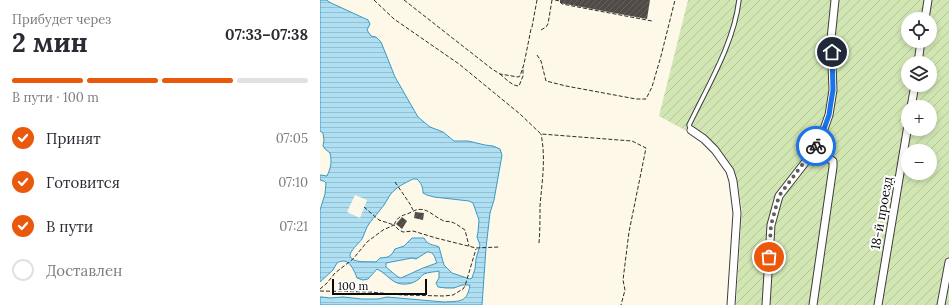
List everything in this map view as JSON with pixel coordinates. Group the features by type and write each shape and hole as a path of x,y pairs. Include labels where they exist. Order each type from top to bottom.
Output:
{"street":[{"path":"766,305 771,225 779,196 819,143 829,115 833,90 831,39 835,0"},
{"path":"926,12 928,0"},
{"path":"691,130 704,139 715,150 730,172 733,181 737,213 731,305"},
{"name":"18-й проезд","path":"878,305 906,136"},
{"path":"813,305 833,166 833,161 814,151"},
{"path":"942,305 949,262"}],"lane":[{"path":"691,130 689,125 721,60 731,35 738,10 739,0"}],"path":[{"path":"374,0 394,19 459,64 541,134 544,165 540,206 539,243"},
{"path":"404,0 492,69 517,86 519,86 523,76 523,67"},
{"path":"500,74 520,76 537,0"},
{"path":"541,30 548,24 553,0"},
{"path":"556,0 560,1 562,4 652,21"},
{"path":"537,55 541,61 546,81 636,99 646,99 652,87 676,0"},
{"path":"541,134 632,141 646,148 630,232 623,280 625,290 621,305"},
{"path":"395,182 414,211"},
{"path":"364,208 379,220 394,225 403,232 413,231 476,248 499,247"},
{"path":"320,290 335,273 353,259 367,242 383,230 394,225 396,220 402,215 420,209 435,215 443,221 451,222 464,230 469,246"},
{"path":"320,290 403,295 453,295 465,286 476,248"}],"green space":[{"path":"688,0 949,0 949,305 736,305 742,210 736,175 714,146 659,116"}],"water":[{"path":"320,0 327,0 368,20 370,24 367,30 371,36 376,37 381,42 395,77 418,117 430,127 443,132 454,141 468,141 493,146 500,149 502,155 494,200 490,213 482,305 320,305 320,297 378,299 387,297 444,302 458,301 465,298 469,291 470,285 462,285 454,288 438,287 436,283 439,278 439,271 426,273 414,282 405,284 395,282 377,269 368,279 363,280 357,278 354,270 346,261 337,263 333,270 320,282 320,210 325,194 326,183 320,180 320,175 327,176 331,162 330,153 323,146 323,133 320,131","holes":["413,179 417,179 421,184 423,193 427,195 469,201 473,203 479,220 477,237 480,245 472,278 470,279 452,273 444,265 439,247 429,244 424,238 412,238 404,246 395,249 388,257 380,258 376,262 351,259 351,252 362,239 366,228 383,207 392,192","427,252 433,254 437,263 401,278 386,267 386,263 412,258 416,259"]}],"pier":[{"path":"355,195 367,200 360,218 347,212"}],"building":[{"path":"560,0 650,0 647,19 560,3"},
{"path":"415,212 424,213 423,220 414,218"},
{"path":"402,217 407,221 402,229 396,224"}],"way so far":[{"path":"769,257 771,225 779,196 802,164 814,151 816,146"}],"route":[{"path":"816,146 819,143 829,115 833,90 832,52"}]}
